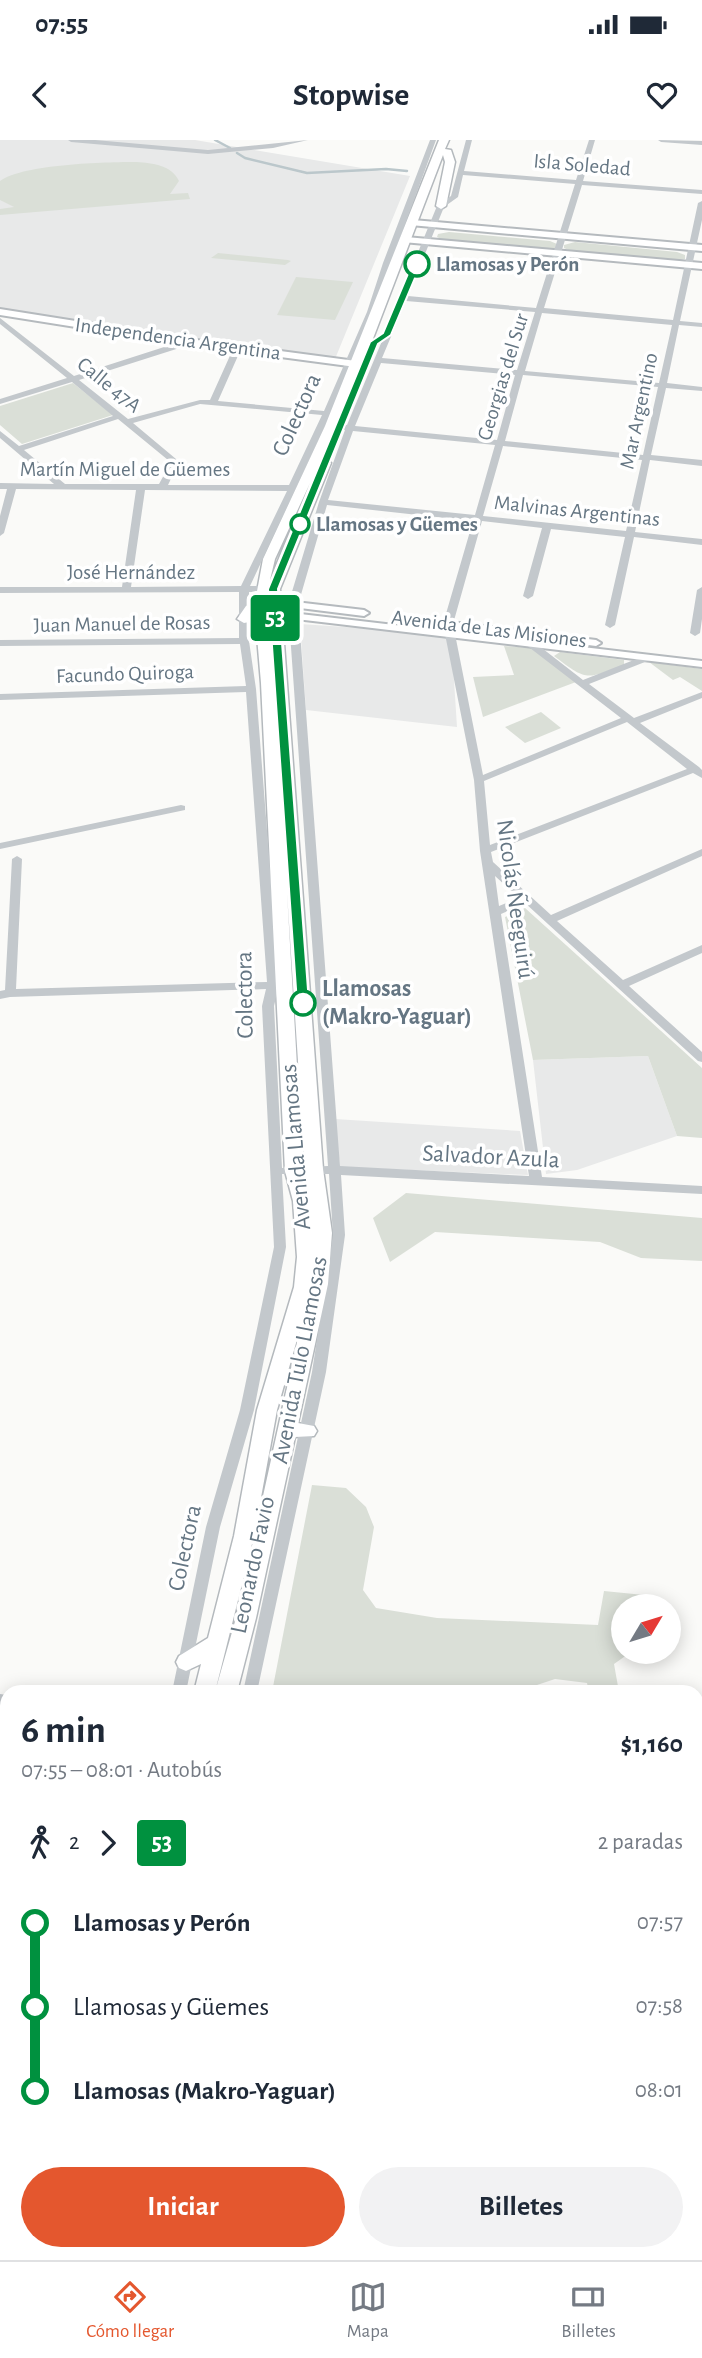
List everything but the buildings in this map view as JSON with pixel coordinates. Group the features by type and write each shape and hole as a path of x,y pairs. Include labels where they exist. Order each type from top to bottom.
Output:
{"highway":[{"name":"Avenida Llamosas","path":"418,224 429,179 444,140"},
{"name":"Avenida Llamosas","path":"206,1685 244,1536 267,1410 303,1287 306,1257 302,1201 285,1171 267,605 338,420 454,140"},
{"path":"441,206 450,162 447,152"},
{"path":"416,188 429,179"},
{"name":"Avenida Llamosas","path":"265,568 338,420 352,363 370,343"},
{"name":"Avenida Tulo Llamosas","path":"228,1685 298,1430 319,1284 323,1233 314,1169 265,568"},
{"path":"244,618 251,609 267,605"},
{"path":"186,1662 218,1642"}],"main road":[{"path":"418,224 697,248"},
{"path":"411,241 702,266"},
{"name":"Independencia Argentina","path":"0,312 237,349 352,363"},
{"name":"Avenida de Las Misiones","path":"267,605 702,664"},
{"name":"Avenida de Las Misiones","path":"535,641 702,656"}],"street":[{"path":"71,140 208,152 262,148 305,140"},
{"name":"Colectora","path":"352,363 369,314 398,271 418,224 416,188 433,140"},
{"name":"Colectora","path":"418,224 454,197 469,140"},
{"name":"Georgias del Sur","path":"449,629 520,373 592,140"},
{"path":"661,140 702,143"},
{"name":"Isla Soledad","path":"460,173 702,192"},
{"name":"Mar Argentino","path":"610,625 688,265 697,248 702,203"},
{"name":"Colectora","path":"387,335 401,298 398,271"},
{"path":"401,298 702,325"},
{"name":"Colectora","path":"369,314 364,339 370,343"},
{"name":"Calle 47A","path":"0,320 172,459 173,466 162,487"},
{"path":"370,343 387,335"},
{"name":"Leonardo Favio","path":"251,1685 298,1430 333,1291 339,1236 293,610 323,502 338,420 378,360 387,335"},
{"path":"0,402 189,342"},
{"path":"213,402 237,349"},
{"path":"378,360 702,389"},
{"path":"17,449 124,419 200,402 213,402 501,443 702,463"},
{"name":"Colectora","path":"181,1685 212,1527 247,1410 280,1248 285,1171 268,1006 273,985 251,690 244,641 244,590 292,488 338,420"},
{"path":"0,434 62,486"},
{"name":"Martín Miguel de Güemes","path":"0,486 292,488"},
{"path":"0,533 12,486"},
{"path":"126,590 141,487"},
{"name":"Malvinas Argentinas","path":"323,502 702,542"},
{"path":"528,596 547,527"},
{"name":"José Hernández","path":"0,590 244,590 267,605"},
{"path":"695,633 702,590"},
{"name":"Nicolás Ñeeguirú","path":"449,629 480,780 486,857 536,1180"},
{"name":"Juan Manuel de Rosas","path":"0,643 244,641"},
{"path":"535,641 584,683 695,769"},
{"path":"584,683 647,658"},
{"name":"Facundo Quiroga","path":"0,697 251,690"},
{"path":"480,780 702,695"},
{"path":"701,1057 526,899 486,857 695,769 702,758"},
{"path":"0,846 181,808"},
{"path":"549,919 702,852"},
{"path":"17,859 5,994 273,985"},
{"path":"495,912 526,899"},
{"path":"622,985 702,949"},
{"name":"Salvador Azula","path":"285,1171 314,1169 702,1190"}],"shaded area":[{"path":"0,140 195,140 410,176 335,359 0,311"},
{"path":"137,162 155,164 172,171 179,181 170,194 188,193 190,199 0,215 0,209 14,207 0,200 0,181 11,175 66,165"},
{"path":"449,232 550,241 557,244 557,248 547,250 446,241 437,237 438,234"},
{"path":"575,242 677,252 685,255 685,259 676,261 573,252 564,248 564,245"},
{"path":"218,253 291,261 285,265 211,258"},
{"path":"296,277 353,282 335,320 277,315"},
{"path":"73,383 113,415 22,444 0,425 0,406"},
{"path":"300,624 451,634 457,727 306,710"},
{"path":"504,646 532,648 576,682 483,717 473,677 514,675"},
{"path":"560,652 624,660 624,665 594,675 581,674 554,656"},
{"path":"649,662 702,669 702,691 680,677 673,680"},
{"path":"541,712 561,728 525,743 505,727"},
{"path":"525,908 702,1068 702,1138 677,1136 648,1056 533,1060 505,917"},
{"path":"648,1056 677,1136 577,1170 546,1174 533,1060"},
{"path":"335,1119 520,1131 528,1175 340,1167"},
{"path":"406,1193 702,1218 702,1261 641,1258 600,1242 435,1232 390,1262 373,1218"},
{"path":"312,1485 346,1488 366,1507 374,1527 363,1590 376,1608 437,1618 598,1625 604,1591 634,1594 611,1594 611,1664 614,1664 618,1685 587,1685 555,1679 537,1685 273,1685"}],"waterway":[{"path":"215,140 230,148"},
{"path":"237,153 245,158 307,173 386,169 407,171"}],"bus line":[{"name":"53","path":"303,1003 273,589 374,342 387,335 417,264"}],"place":[{"name":"Llamosas y Perón","path":"417,264"},
{"name":"Llamosas y Güemes","path":"300,524"},
{"name":"Llamosas (Makro-Yaguar)","path":"303,1003"}]}
